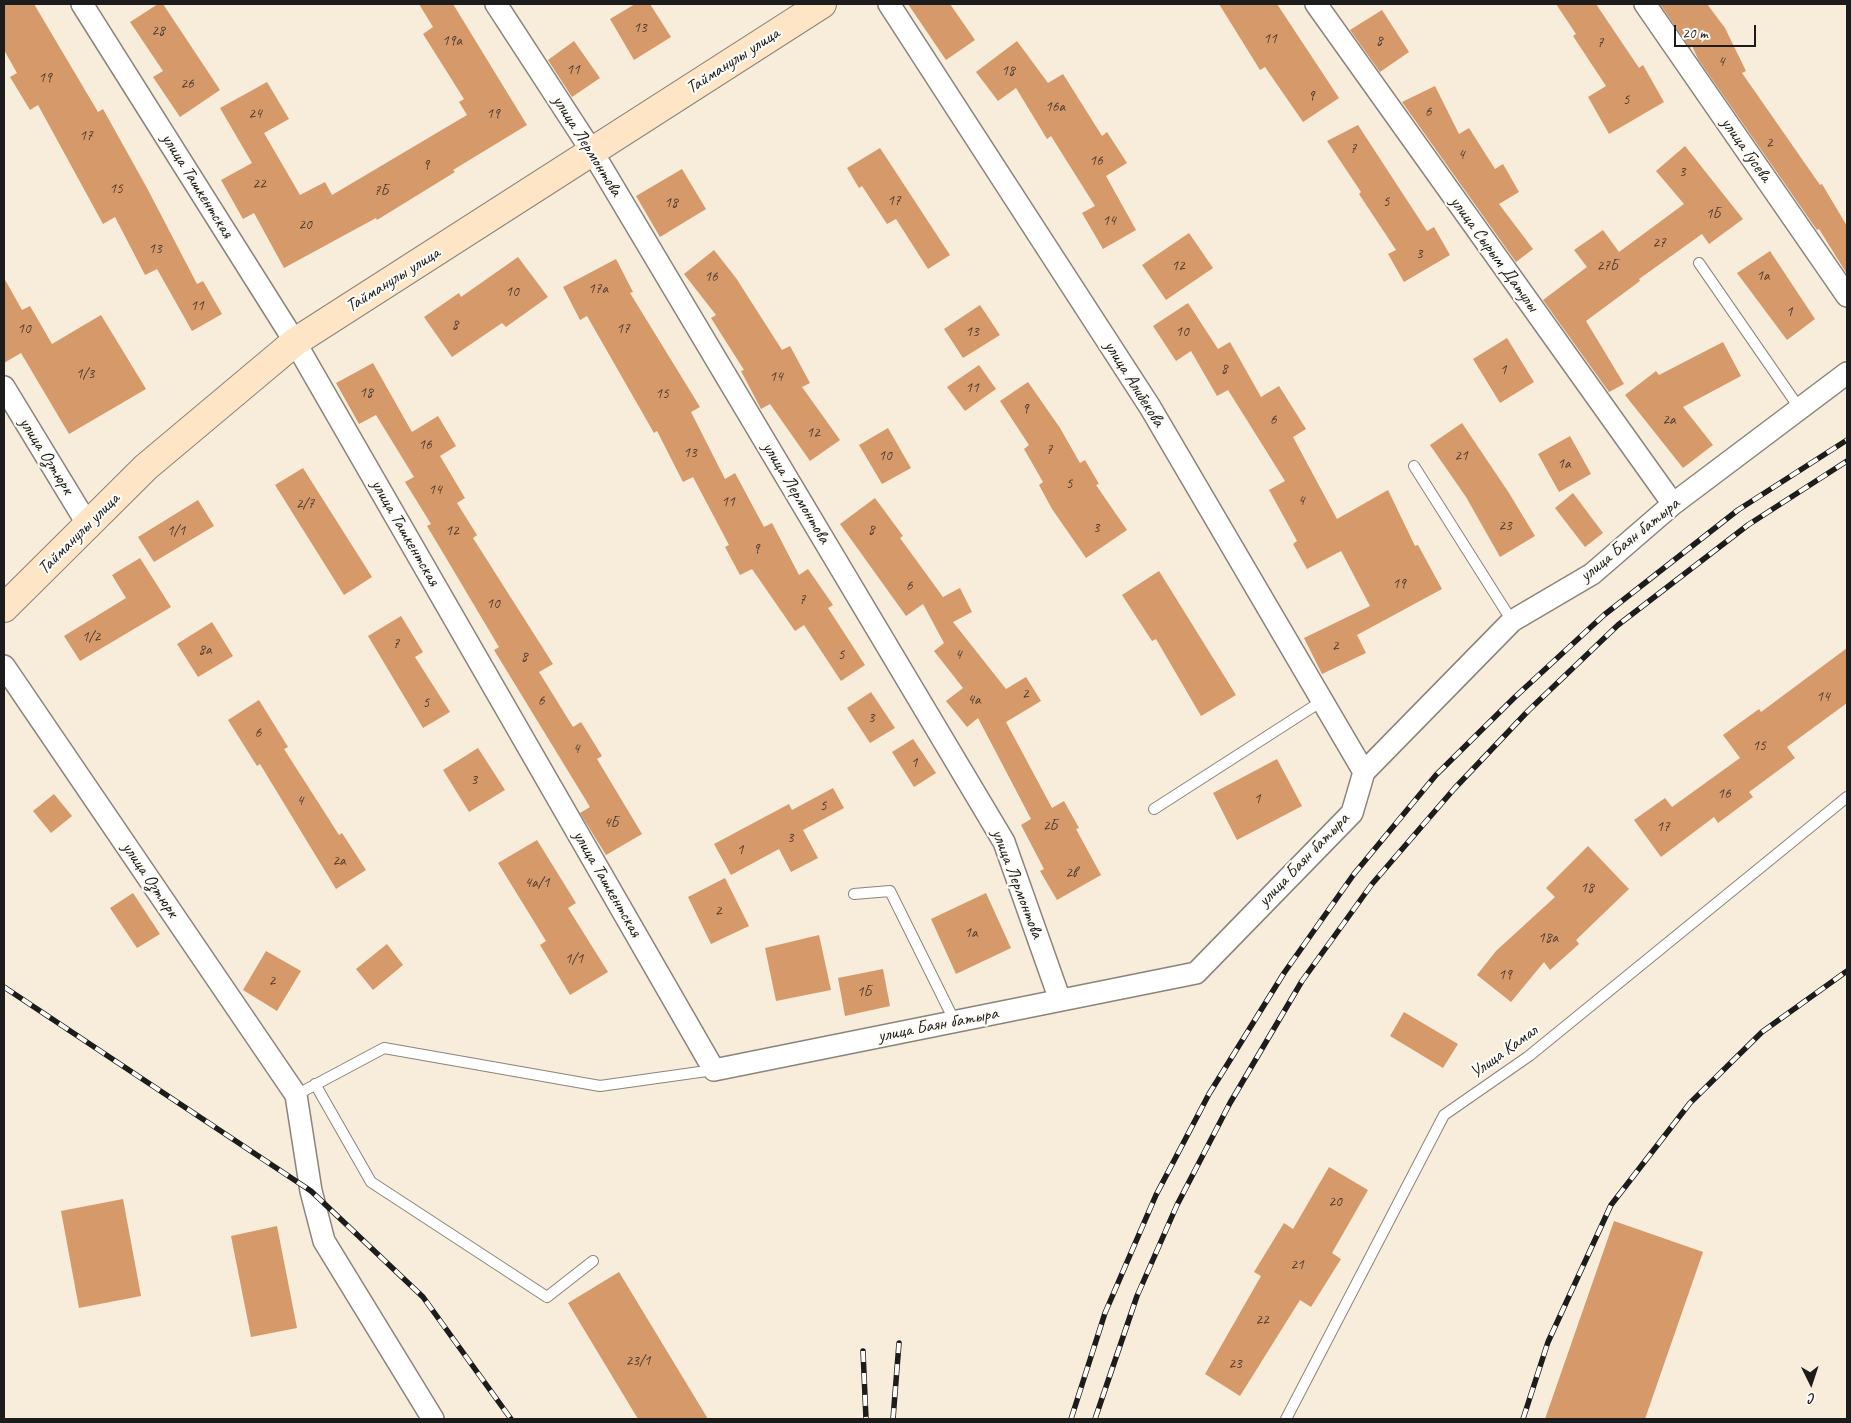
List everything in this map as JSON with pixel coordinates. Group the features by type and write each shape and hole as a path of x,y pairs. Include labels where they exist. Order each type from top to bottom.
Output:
{"street":[{"name":"улица Ташкентская","path":"82,4 295,342 714,1070"},
{"name":"улица Лермонтова","path":"496,4 593,152 1004,842 1060,1000"},
{"name":"Тайманулы улица","path":"4,608 146,466 295,342 822,4"},
{"name":"улица Алибекова","path":"889,4 1150,407 1364,772"},
{"name":"улица Сырым Датулы","path":"1316,4 1673,504"},
{"name":"улица Гусева","path":"1645,4 1847,296"},
{"name":"улица Баян батыра","path":"714,1070 1196,973 1352,813 1364,772 1512,621 1592,574 1673,504 1847,373"},
{"name":"улица Озтюрк","path":"4,387 88,524"},
{"name":"улица Озтюрк","path":"4,666 296,1095"},
{"path":"296,1095 311,1191 324,1241 433,1419"}],"lane":[{"path":"1699,263 1800,408"},
{"path":"1414,466 1512,621"},
{"path":"1154,809 1322,701"},
{"name":"Улица Камал","path":"1286,1419 1444,1115 1529,1056 1847,797"},
{"path":"854,894 890,891 955,1022"},
{"path":"296,1095 384,1048 600,1086 714,1070"},
{"path":"315,1084 371,1182 547,1297 594,1260"}],"building":[{"path":"4,4 34,4 98,112 103,109 197,284 203,281 222,314 192,331 157,269 145,275 115,217 103,224 38,105 30,110 10,77 17,73 4,50"},
{"path":"158,4 163,4 220,90 180,117 153,77 163,71 130,22"},
{"path":"419,4 453,4 527,125 453,170 455,172 377,220 376,218 284,268 254,213 243,219 221,180 252,163 220,108 267,82 289,119 264,133 300,195 325,182 332,195 467,115 459,102 464,99 423,34 433,27"},
{"path":"635,4 650,4 671,37 634,60 610,19"},
{"path":"908,4 950,4 975,40 946,60"},
{"path":"1219,4 1277,4 1339,98 1303,122 1265,67 1260,70"},
{"path":"1556,4 1596,4 1639,68 1643,65 1664,102 1609,134 1588,97 1606,86 1573,36 1576,34"},
{"path":"1660,4 1707,4 1725,28 1746,71 1742,73 1820,185 1822,184 1847,226 1847,274 1819,229 1817,230 1698,59 1692,46 1690,48"},
{"path":"1382,10 1409,52 1380,72 1350,30"},
{"path":"574,41 600,78 572,97 548,60"},
{"path":"1017,41 1048,83 1063,74 1102,136 1107,132 1127,163 1106,176 1136,230 1103,249 1082,213 1095,206 1051,136 1047,139 1016,88 998,101 976,72"},
{"path":"1435,86 1459,134 1469,128 1495,169 1503,164 1519,192 1499,204 1533,249 1516,262 1402,102"},
{"path":"1358,125 1427,231 1434,227 1450,255 1404,282 1388,254 1396,250 1327,141"},
{"path":"1685,146 1743,219 1709,244 1702,234 1639,279 1640,281 1586,321 1624,384 1609,392 1543,300 1587,267 1574,250 1603,230 1619,252 1684,204 1656,171"},
{"path":"880,148 950,255 928,269 896,219 887,224 862,186 859,188 847,168"},
{"path":"682,169 706,209 660,237 636,196"},
{"path":"1189,233 1213,268 1166,300 1142,265"},
{"path":"714,250 736,278 782,350 790,346 810,383 802,387 840,440 810,461 770,404 761,409 741,371 744,370 711,318 716,315 684,274"},
{"path":"1770,251 1815,319 1787,340 1737,273"},
{"path":"518,257 548,297 506,327 502,323 452,357 424,317 459,293 461,297"},
{"path":"616,259 633,292 630,293 700,407 691,412 725,479 735,473 764,527 772,523 799,575 808,569 833,605 828,608 865,665 841,681 804,625 795,631 752,569 740,575 725,547 729,545 693,477 683,482 657,431 654,433 587,316 580,320 563,287"},
{"path":"4,278 22,310 30,306 52,344 101,315 146,389 69,434 21,353 4,363"},
{"path":"1188,303 1218,349 1230,342 1261,397 1279,386 1306,429 1293,437 1337,519 1388,490 1415,546 1418,545 1442,589 1357,635 1366,653 1322,674 1304,638 1370,606 1341,551 1307,569 1293,544 1297,541 1269,490 1285,481 1228,390 1217,396 1191,351 1176,361 1153,326"},
{"path":"980,305 1000,335 963,358 944,329"},
{"path":"1507,338 1534,382 1500,403 1473,359"},
{"path":"1723,342 1741,376 1683,407 1713,445 1683,468 1625,395 1656,371 1659,375"},
{"path":"373,363 412,432 438,416 456,446 440,456 465,498 457,503 477,535 473,538 553,664 539,672 573,727 581,722 602,756 597,759 642,834 606,855 580,813 590,807 494,650 499,647 427,526 431,524 405,482 414,477 376,415 359,424 336,383"},
{"path":"979,365 996,389 965,411 947,387"},
{"path":"1028,382 1060,428 1080,463 1085,460 1099,484 1096,485 1127,530 1086,558 1052,509 1039,485 1043,482 1024,449 1029,445 1000,401"},
{"path":"1462,423 1535,536 1500,557 1466,497 1430,445"},
{"path":"888,428 911,468 882,484 859,445"},
{"path":"1570,436 1591,474 1559,492 1538,454"},
{"path":"303,468 372,577 344,595 275,485"},
{"path":"1573,493 1603,533 1585,547 1555,508"},
{"path":"875,498 903,536 900,538 943,597 960,588 972,612 953,622 1006,689 1026,677 1041,701 1006,722 1052,808 1064,801 1079,828 1076,829 1101,875 1057,900 1040,871 1044,869 1021,825 1031,819 978,718 967,727 946,701 963,688 934,651 944,643 923,604 906,616 840,524"},
{"path":"198,500 214,526 154,562 138,537"},
{"path":"140,558 171,607 80,661 64,636 126,598 112,575"},
{"path":"1159,571 1236,695 1201,716 1156,639 1152,641 1122,595"},
{"path":"401,616 423,652 415,657 450,712 423,728 368,636"},
{"path":"212,622 233,656 198,677 177,644"},
{"path":"1847,648 1847,703 1787,747 1795,758 1749,792 1753,797 1718,823 1714,817 1661,857 1634,820 1665,798 1672,807 1740,758 1723,735 1759,709 1761,712"},
{"path":"871,692 895,728 870,743 847,708"},
{"path":"259,700 288,747 284,749 339,835 342,833 366,870 336,889 260,764 257,766 228,720"},
{"path":"913,739 936,773 914,787 892,752"},
{"path":"478,748 505,790 469,812 443,770"},
{"path":"1277,759 1302,806 1237,840 1213,793"},
{"path":"833,788 844,808 803,830 818,858 791,872 779,849 731,875 714,844 789,804 792,810"},
{"path":"54,794 72,816 51,833 33,811"},
{"path":"537,840 576,903 568,908 608,972 570,995 540,945 546,941 498,863"},
{"path":"1588,846 1629,889 1576,940 1579,944 1550,970 1544,962 1511,1002 1477,975 1496,951 1555,897 1546,888"},
{"path":"725,878 749,926 711,944 688,897"},
{"path":"133,893 160,934 137,948 110,908"},
{"path":"986,893 1011,948 956,974 931,919"},
{"path":"819,935 831,990 776,1001 765,948"},
{"path":"387,944 403,965 373,990 356,969"},
{"path":"266,951 301,971 277,1011 243,990"},
{"path":"883,969 890,1006 845,1016 838,978"},
{"path":"1404,1012 1458,1044 1443,1068 1390,1036"},
{"path":"1329,1167 1368,1190 1332,1253 1341,1259 1311,1307 1300,1300 1240,1396 1205,1374 1261,1276 1254,1272 1284,1223 1293,1229"},
{"path":"123,1199 141,1296 79,1308 61,1211"},
{"path":"1614,1221 1703,1252 1645,1419 1545,1419"},
{"path":"277,1226 297,1328 251,1337 231,1236"},
{"path":"619,1272 708,1419 638,1419 568,1303"}],"railway":[{"path":"1071,1419 1105,1313 1156,1195 1209,1094 1284,973 1354,874 1436,775 1515,697 1604,615 1738,510 1847,440"},
{"path":"1095,1419 1137,1296 1177,1205 1230,1103 1302,981 1372,884 1454,789 1528,711 1618,625 1748,525 1847,461"},
{"path":"1523,1419 1548,1342 1611,1205 1690,1103 1762,1032 1847,971"},
{"path":"4,987 311,1191 423,1297 511,1419"},
{"path":"893,1419 899,1343"},
{"path":"863,1351 866,1419"}]}
